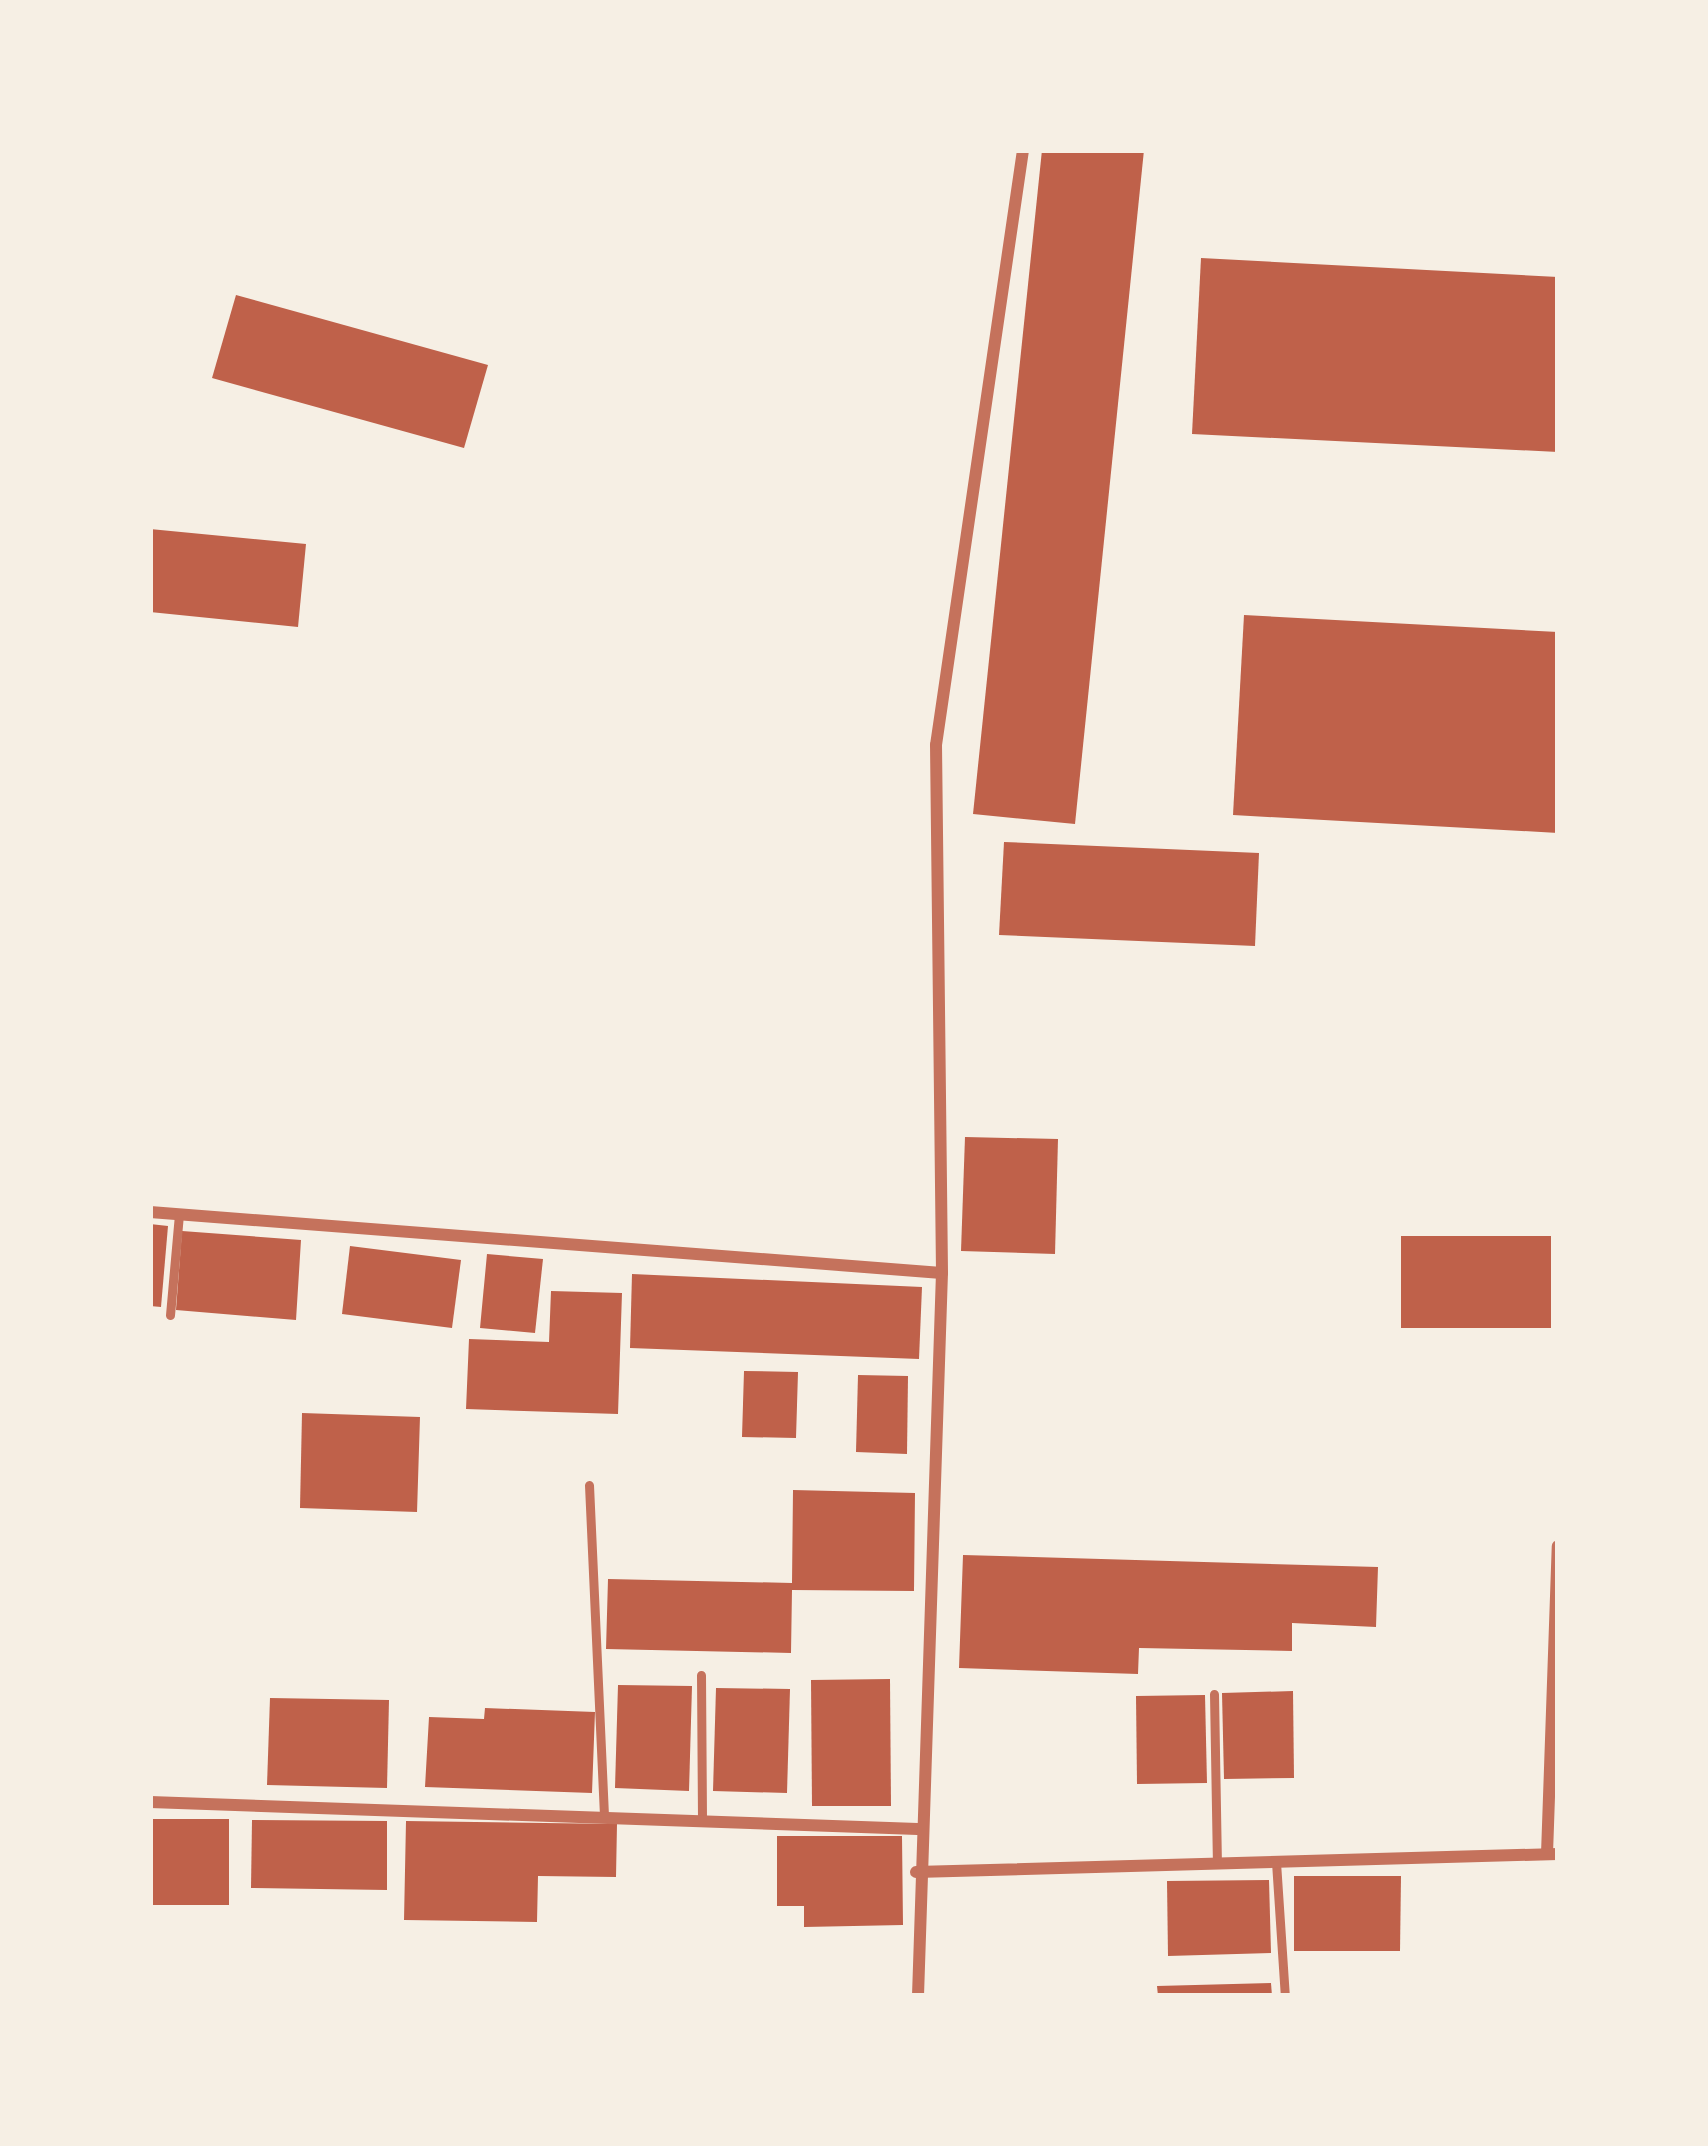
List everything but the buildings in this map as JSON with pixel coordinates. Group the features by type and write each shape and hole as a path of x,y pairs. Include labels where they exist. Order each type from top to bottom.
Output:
{"street":[{"path":"918,1996 916,1872 942,1273 936,745 1023,150"},
{"path":"150,1212 942,1273"},
{"path":"916,1872 1553,1854 1558,1546"},
{"path":"150,1802 604,1814 918,1829"}],"lane":[{"path":"170,1315 179,1214"},
{"path":"589,1485 604,1814"},
{"path":"701,1675 702,1821"},
{"path":"1214,1694 1217,1863"},
{"path":"1276,1862 1285,1996"}]}
